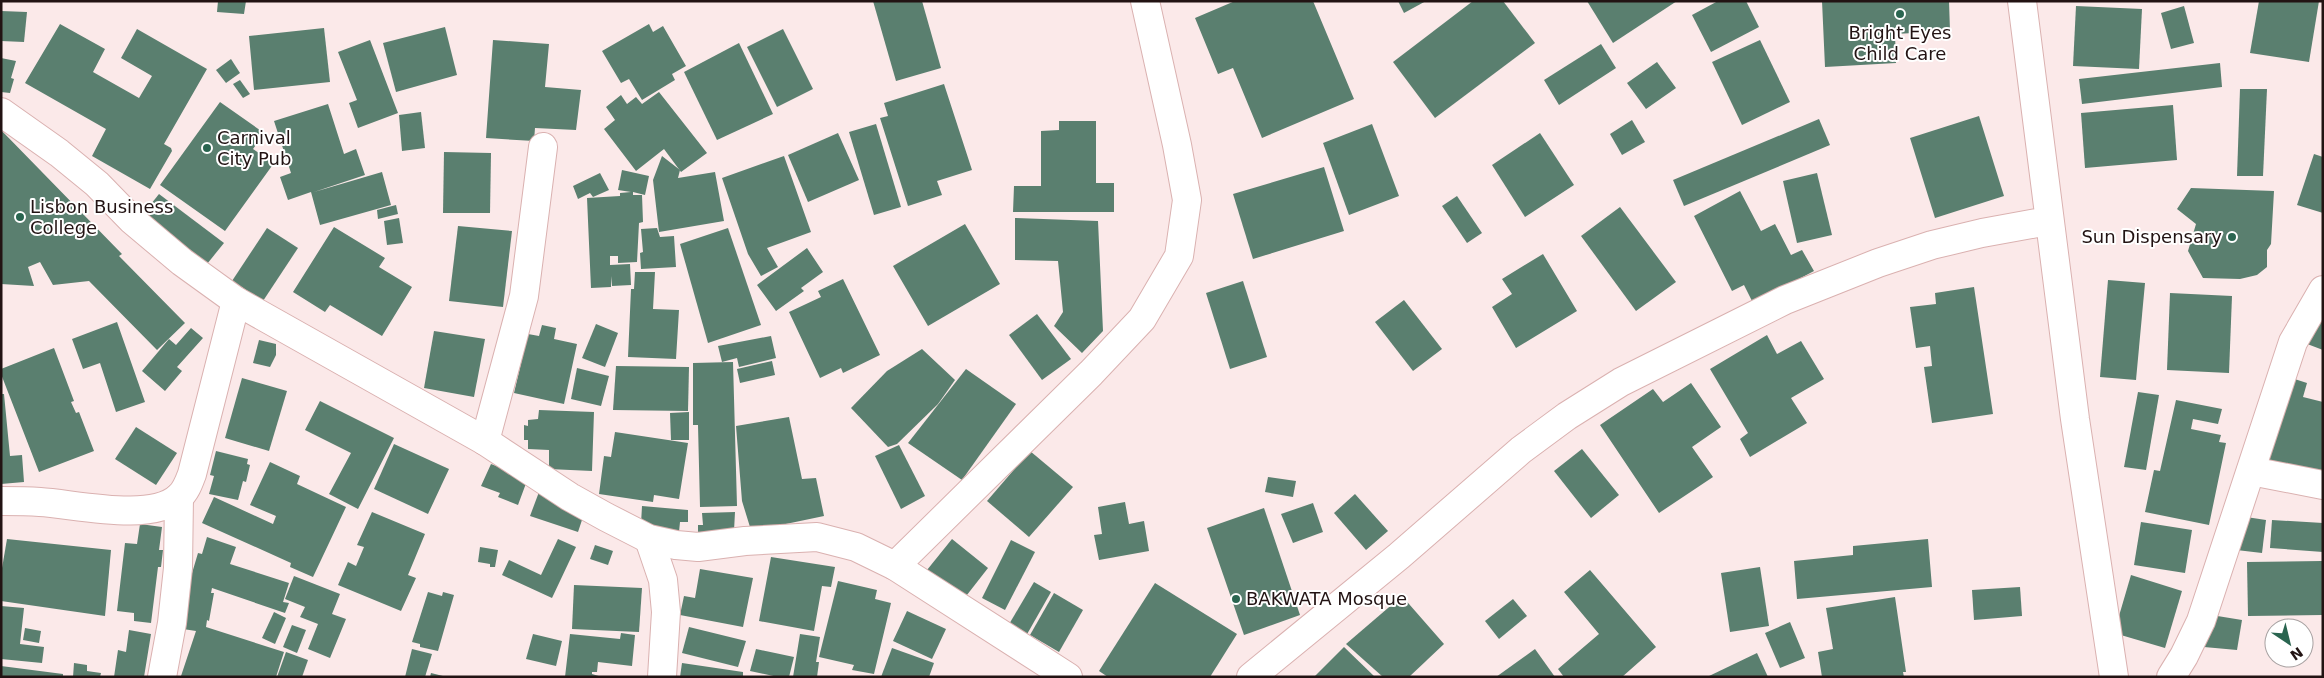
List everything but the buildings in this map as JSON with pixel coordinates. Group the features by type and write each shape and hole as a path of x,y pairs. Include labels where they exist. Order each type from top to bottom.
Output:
{"street":[{"path":"896,566 1091,373 1142,319 1179,256 1187,200 1177,145 1145,1"},
{"path":"2022,1 2074,419 2114,677"},
{"path":"1,112 59,153 97,184 132,220 182,262 236,300 484,441 570,497 648,539 676,546 698,547 745,541 817,537 856,547 896,566 1068,677"},
{"path":"484,441 524,296 543,147"},
{"path":"1251,677 1400,556 1521,450 1567,416 1622,382 1785,300 1878,263 1940,243 2048,221"},
{"path":"2171,677 2184,656 2201,621 2293,342 2323,290"},
{"path":"162,677 172,622 178,568 180,497 192,474 236,300"},
{"path":"2250,471 2323,485"},
{"path":"1,501 38,501 129,510 157,508 180,497"},
{"path":"648,539 663,588 666,612 662,677"}],"place":[{"name":"Bright Eyes Child Care","path":"1900,14"},
{"name":"Carnival City Pub","path":"207,148"},
{"name":"Lisbon Business College","path":"20,217"},
{"name":"Sun Dispensary","path":"2232,237"},
{"name":"BAKWATA Mosque","path":"1236,599"}]}
